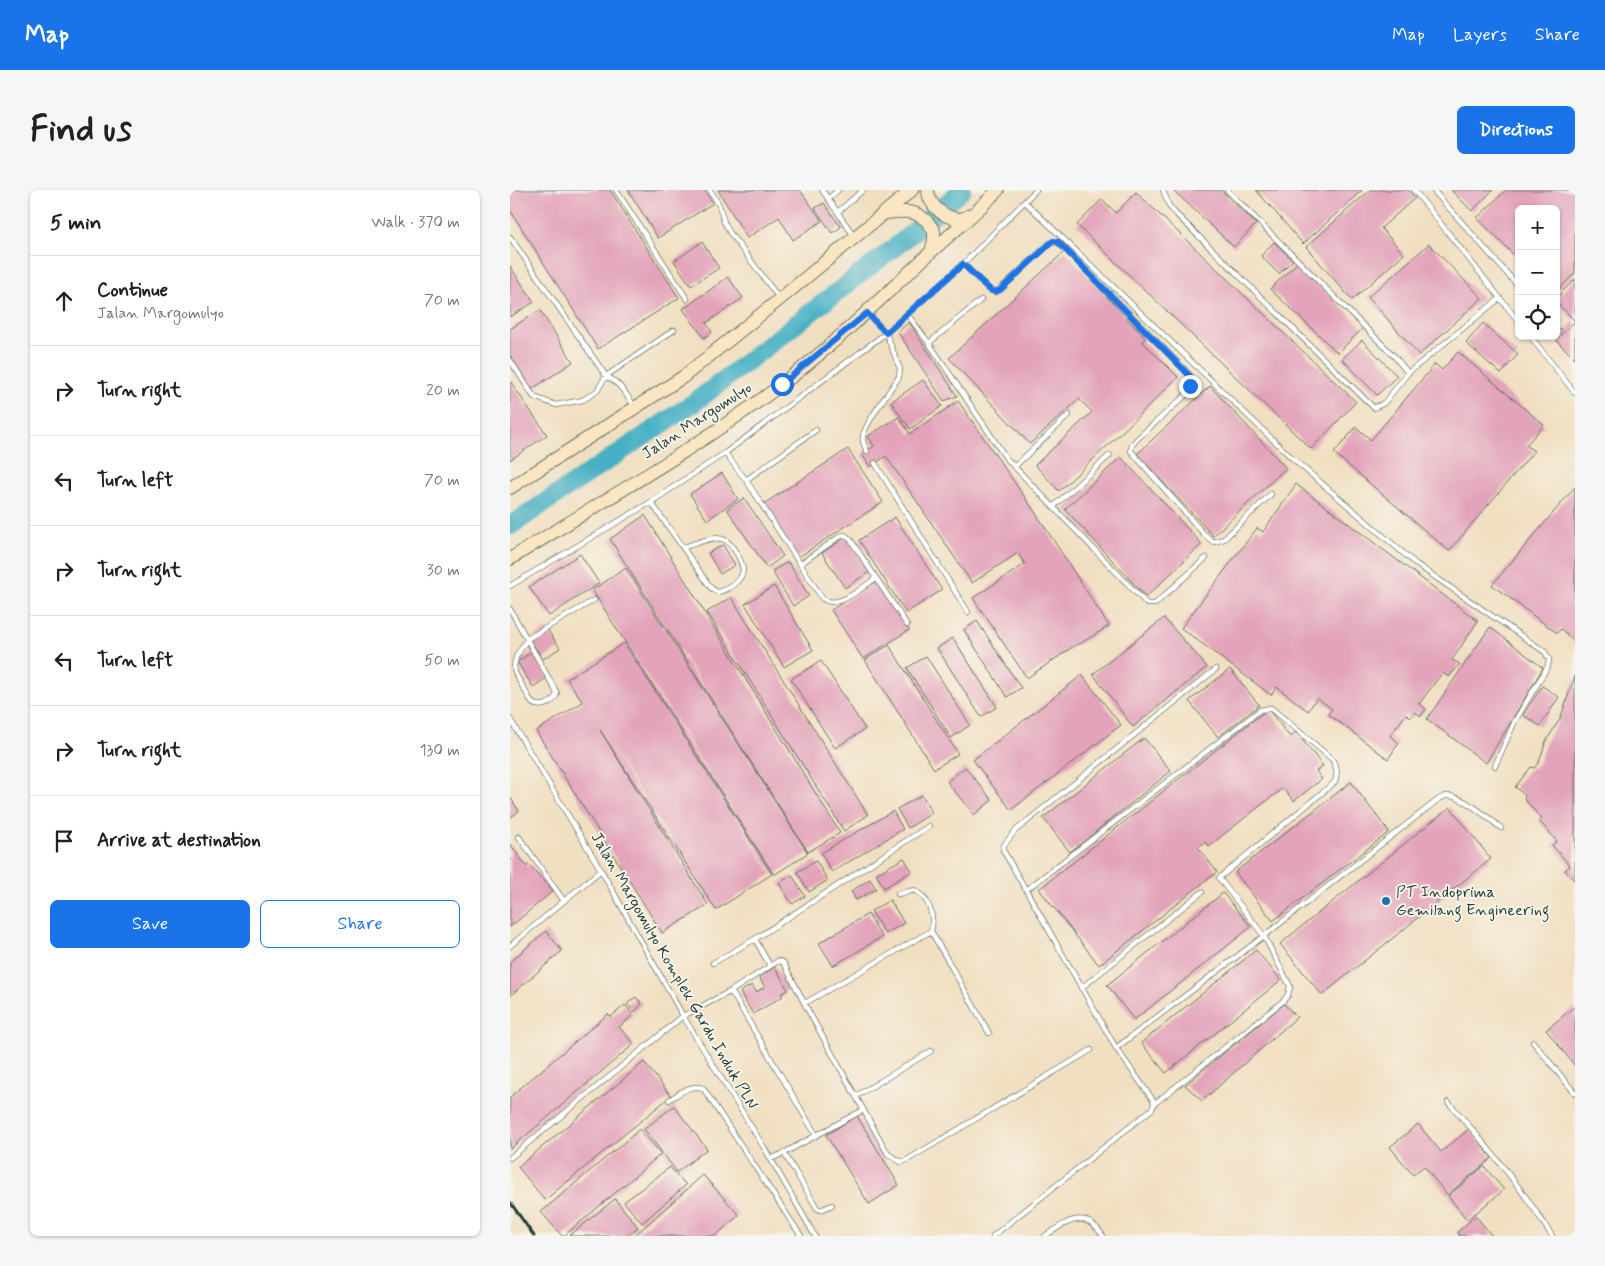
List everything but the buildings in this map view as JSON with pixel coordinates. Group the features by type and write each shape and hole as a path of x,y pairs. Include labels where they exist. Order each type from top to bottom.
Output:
{"main road":[{"path":"510,488 683,378 912,190"},
{"name":"Jalan Margomulyo","path":"510,559 719,429 782,384 867,313 933,246 975,214 998,190"},
{"path":"928,191 930,201 946,216 958,219 975,214"},
{"path":"886,213 915,212 926,220 934,231 933,246"}],"lane":[{"path":"616,190 687,299"},
{"path":"710,190 719,205 724,222 730,233 780,299"},
{"path":"822,190 854,236"},
{"path":"828,199 838,190"},
{"path":"838,212 862,190"},
{"path":"510,586 651,502 725,453 886,333 963,264 1036,190"},
{"path":"1162,190 1169,206 1174,212 1374,408 1384,403 1408,373 1500,298"},
{"path":"1227,190 1395,357 1408,373"},
{"path":"1414,190 1515,317"},
{"path":"1433,190 1515,283"},
{"path":"1026,202 1292,458 1416,564 1546,652 1549,659 1548,666 1515,721 1495,766"},
{"path":"510,237 606,376 615,381 624,390 635,408"},
{"path":"963,264 990,290 995,292 1000,290 1050,243 1058,242 1190,376 1190,386 1186,395 1137,439 1132,445 1132,451 1213,542 1224,539 1271,494"},
{"path":"929,343 981,300"},
{"path":"867,313 886,333 900,369 899,377 862,436 863,444 867,450"},
{"path":"907,314 929,343 1006,458 1147,604 1156,604 1206,558"},
{"path":"510,360 534,397 556,405 584,400 597,391 606,376 674,330"},
{"path":"1533,340 1575,393"},
{"path":"1014,467 1068,415"},
{"path":"746,480 816,430"},
{"path":"725,453 746,480 822,598 827,602 844,599 876,578"},
{"path":"1053,507 1110,456"},
{"path":"875,463 968,612"},
{"path":"651,502 712,588 717,592 724,591 738,580 742,574 743,566 731,544 724,539 716,538 684,547"},
{"path":"800,564 840,536 845,535 850,539 907,625"},
{"path":"510,609 527,638 557,693 557,697 554,700 540,706 532,703 516,673 514,666 516,657 527,638 594,600"},
{"path":"1154,1104 1116,1048 1003,850 1004,845 1015,831 1216,670"},
{"path":"993,1236 1149,1112 1154,1104 1282,1002 1288,995 1290,986 1264,936 1219,878 1335,782 1336,767 1332,759 1271,708 1260,710 1026,890"},
{"name":"Jalan Margomulyo Komplek Gardu Induk PLN","path":"510,719 601,870 684,1016 771,1159 815,1236"},
{"path":"1116,1048 1264,936 1439,799 1446,796 1455,797 1482,813 1501,828"},
{"path":"713,963 755,939 929,826"},
{"path":"519,837 564,901"},
{"path":"510,946 601,870"},
{"path":"898,894 914,890 920,893 927,903 934,917 932,932 989,1033"},
{"path":"1081,988 1202,892"},
{"path":"805,1003 932,932"},
{"path":"755,939 770,966"},
{"path":"510,1158 684,1016 731,991 778,961 783,962 888,1154 901,1162 1091,1050"},
{"path":"731,991 816,1135"},
{"path":"1533,1042 1575,1093"},
{"path":"856,1096 931,1051"},
{"path":"669,1100 687,1089 696,1086 703,1088 801,1236"},
{"path":"1448,1102 1515,1182 1552,1236"},
{"path":"771,1159 863,1110"},
{"path":"784,1153 817,1208 822,1210 832,1205"},
{"path":"1045,1236 1067,1222 1080,1218 1096,1226 1103,1236"}],"waterway":[{"path":"510,526 695,402 899,244 962,190"}],"railway":[{"path":"510,1202 534,1236"}],"place":[{"name":"PT Indoprima Gemilang Engineering","path":"1386,901"}],"route":[{"path":"782,384 867,313 886,333 963,264 990,290 995,292 1000,290 1053,241 1058,242 1190,376 1190,386"}]}
